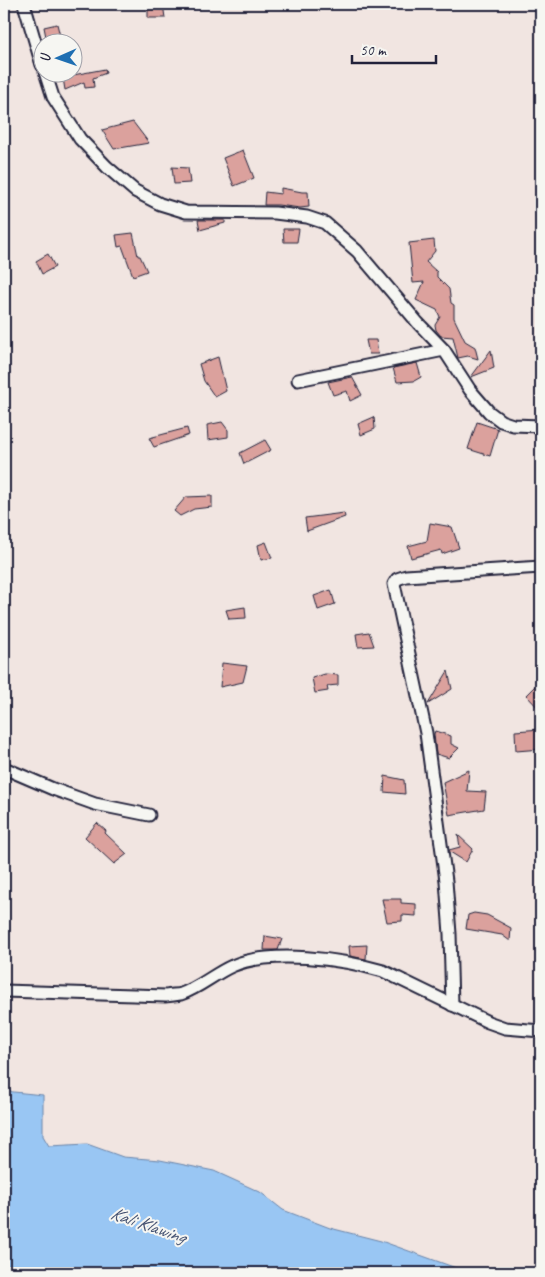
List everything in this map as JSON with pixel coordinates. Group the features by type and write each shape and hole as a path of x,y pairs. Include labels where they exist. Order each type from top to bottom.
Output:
{"street":[{"path":"24,4 32,32"},
{"path":"48,82 53,97 80,139 135,191 160,204 186,212 275,213 307,217 325,223 357,251 418,323 444,350 470,390 489,412 501,421 513,425 541,426"},
{"path":"298,380 444,350"},
{"path":"452,1005 446,881 426,733 394,584 398,579 406,576 541,567"},
{"path":"4,768 53,789 95,804 149,816"},
{"path":"4,992 166,996 181,994 214,974 234,965 256,959 288,956 335,961 383,971 488,1022 505,1028 541,1031"}],"water":[{"name":"Kali Klawing","path":"4,1091 43,1095 43,1136 49,1146 87,1144 123,1157 160,1160 214,1171 260,1192 283,1210 330,1228 381,1241 470,1273 27,1273 4,1271"}],"building":[{"path":"148,4 163,4 165,18 148,18"},
{"path":"57,24 59,32 45,32 44,27"},
{"path":"105,69 106,73 93,78 94,87 85,88 84,82 65,90 64,82 82,82 82,73"},
{"path":"133,122 149,143 114,149 102,130"},
{"path":"243,150 254,178 234,186 223,158"},
{"path":"172,167 188,168 190,183 174,184"},
{"path":"281,188 308,192 309,207 264,205 265,192 281,194"},
{"path":"198,220 225,220 225,223 200,230"},
{"path":"283,229 299,229 297,242 284,242"},
{"path":"133,233 138,256 140,256 147,271 133,276 122,246 118,247 116,235"},
{"path":"434,240 435,251 426,262 437,272 437,277 449,289 451,303 454,305 454,318 465,341 475,347 478,359 468,356 458,358 453,337 441,336 436,330 435,325 440,317 437,310 416,300 424,282 413,283 409,243"},
{"path":"48,254 55,267 42,274 36,261"},
{"path":"366,340 376,340 378,354 369,354"},
{"path":"491,350 494,368 471,377"},
{"path":"218,357 226,391 215,397 204,381 199,364"},
{"path":"417,363 421,377 414,381 397,382 393,368"},
{"path":"352,377 362,395 350,401 347,391 333,395 328,382"},
{"path":"374,417 375,429 361,435 358,424"},
{"path":"222,422 228,430 228,437 208,440 207,425"},
{"path":"477,422 498,429 490,456 468,449"},
{"path":"187,428 189,435 154,447 149,438"},
{"path":"265,440 271,450 244,464 240,453"},
{"path":"212,496 212,507 194,509 180,516 174,511 186,497"},
{"path":"344,513 345,517 307,531 305,518"},
{"path":"430,523 452,527 459,548 442,554 441,550 411,558 408,546 427,541"},
{"path":"266,542 272,558 261,560 258,545"},
{"path":"331,590 335,604 318,610 314,596"},
{"path":"245,607 246,618 229,619 226,610"},
{"path":"369,632 374,646 358,647 356,634"},
{"path":"222,663 247,666 243,682 220,687"},
{"path":"448,671 452,689 428,704"},
{"path":"325,674 338,675 338,685 327,686 328,691 315,693 312,678"},
{"path":"535,686 541,686 541,711 526,695"},
{"path":"541,729 541,749 516,751 515,731"},
{"path":"435,731 451,736 451,744 459,748 449,758 436,754"},
{"path":"469,770 467,791 486,792 484,809 449,815 443,782"},
{"path":"385,776 404,780 405,794 384,792"},
{"path":"97,823 127,854 114,864 85,837"},
{"path":"458,835 473,849 466,862 449,850 460,847"},
{"path":"382,899 401,899 401,903 416,904 416,916 402,915 402,921 387,922"},
{"path":"474,913 487,915 511,928 510,941 502,935 466,929 468,915"},
{"path":"265,936 282,939 278,950 264,950"},
{"path":"367,945 366,959 350,956 349,946"}]}
